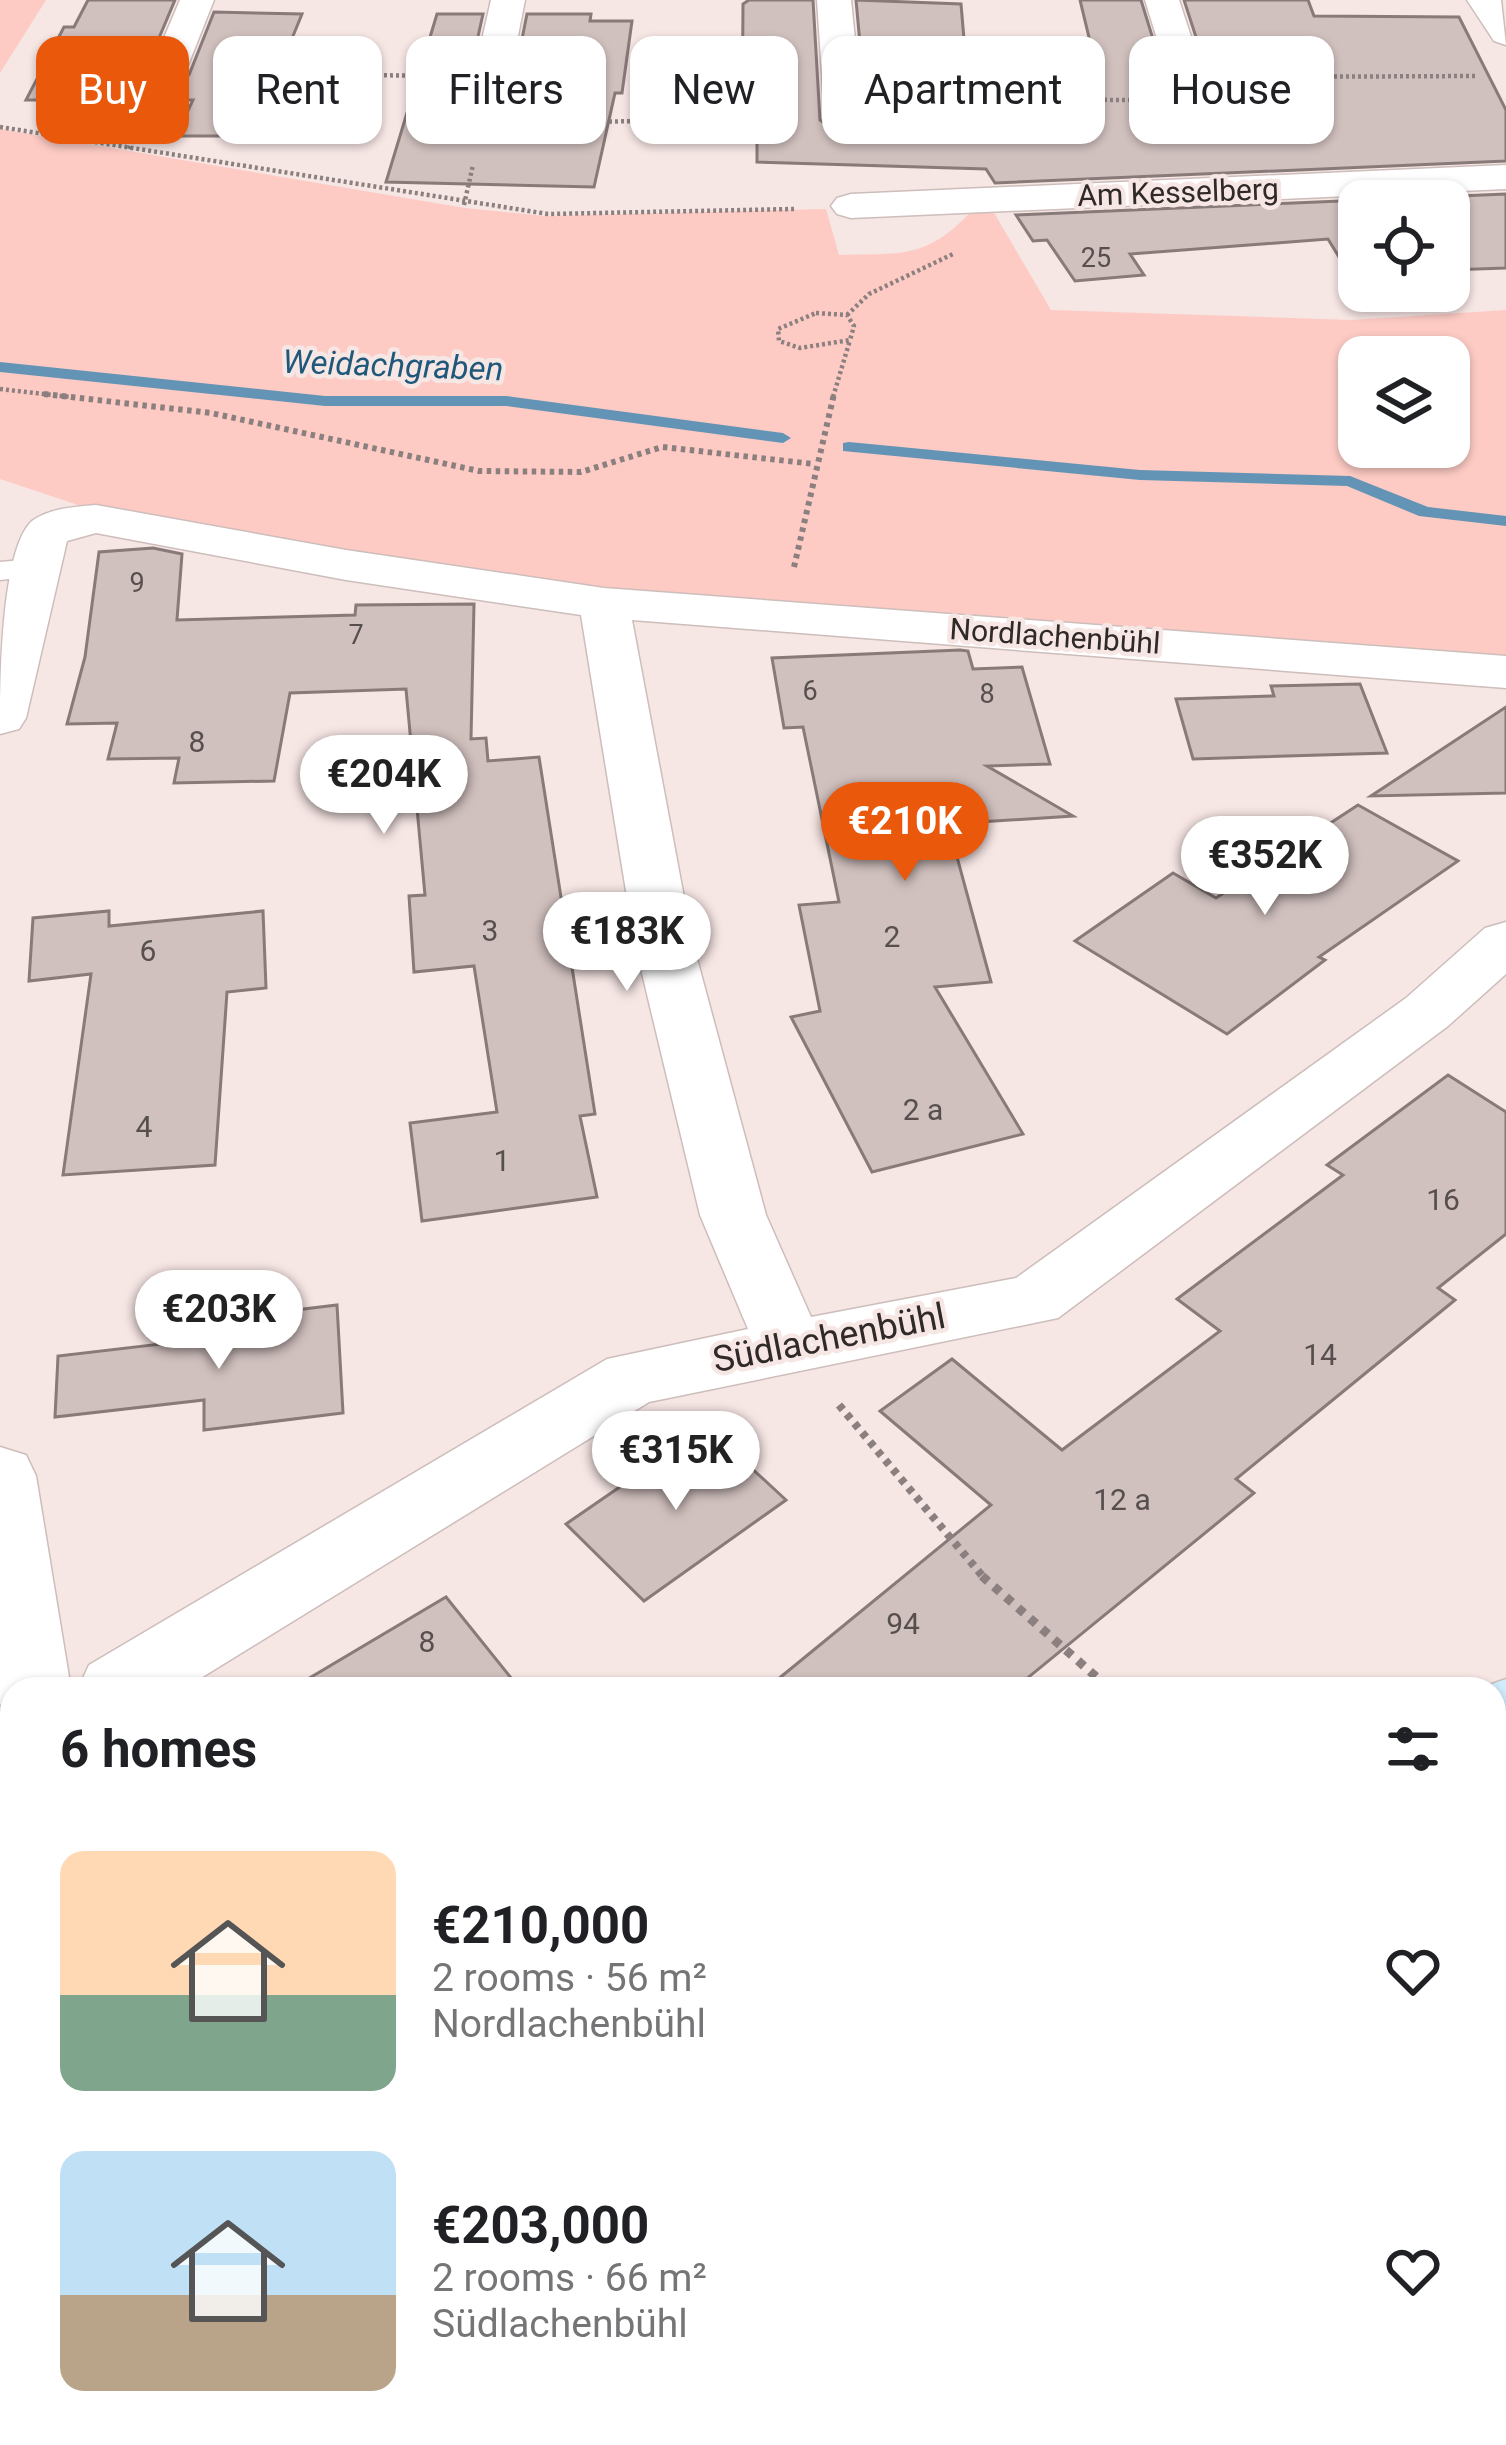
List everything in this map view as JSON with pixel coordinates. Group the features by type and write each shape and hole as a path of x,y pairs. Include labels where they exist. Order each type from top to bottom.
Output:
{"street":[{"path":"182,36 197,0"},
{"path":"500,36 508,0"},
{"path":"834,0 837,36"},
{"path":"1162,0 1173,36"},
{"path":"1484,0 1506,34"},
{"name":"Am Kesselberg","path":"851,206 1506,178"},
{"name":"Nordlachenbühl","path":"16,569 45,534 63,523 96,519 346,565 604,603 1506,672"},
{"path":"0,718 16,569"},
{"path":"604,603 663,940 733,1215 789,1344"},
{"name":"Südlachenbühl","path":"137,1677 632,1378 1034,1300 1427,1012 1506,941"},
{"path":"0,1476 30,1677"}],"path":[{"path":"189,73 406,75"},
{"path":"1334,82 1483,76"},
{"path":"606,118 822,110"},
{"path":"0,127 548,214 851,206"},
{"path":"850,340 800,348 779,341 778,329 816,314 847,315 869,294 950,260 965,236 955,202"},
{"path":"786,616 814,464 854,326 847,315"},
{"path":"0,389 211,413 479,471 581,472 662,447 814,464"},
{"path":"789,1344 973,1568 1096,1677"}],"shaded area":[{"path":"0,0 46,0 0,73"},
{"path":"0,129 36,135 36,144 88,144 465,208 545,216 826,209 839,255 911,251 940,239 971,212 993,211 1051,310 1351,320 1506,310 1506,665 604,596 105,514 0,479"}],"building":[{"path":"88,0 175,0 160,36 59,36 64,27 74,27"},
{"path":"749,0 813,0 822,144 1105,144 1105,36 1089,36 1080,0 1141,0 1152,36 1129,36 1129,144 1334,144 1334,36 1196,36 1184,0 1308,0 1314,16 1459,17 1506,110 1506,161 995,183 986,169 757,162 757,144 798,144 798,36 743,36 743,4"},
{"path":"856,0 961,4 964,36 859,36"},
{"path":"214,12 302,14 293,36 213,36 213,136 189,136 193,100 189,100 189,75"},
{"path":"437,14 483,14 478,36 430,36"},
{"path":"527,14 591,14 590,21 632,21 622,93 615,93 606,133 606,36 523,36"},
{"path":"36,81 36,100 26,100"},
{"path":"406,116 406,144 604,144 594,187 386,182"},
{"path":"1506,194 1506,268 1470,269 1470,196"},
{"path":"1338,201 1338,255 1328,239 1130,254 1144,275 1075,281 1047,240 1033,241 1016,215"},
{"path":"153,548 182,554 177,620 355,615 356,605 474,604 471,739 486,738 488,761 539,757 595,1114 580,1116 597,1197 422,1221 410,1123 497,1112 474,966 414,972 409,896 425,895 406,689 290,693 274,781 174,783 179,758 108,759 117,723 67,724 85,657 99,552"},
{"path":"968,651 973,669 1022,667 1050,764 987,766 1073,816 948,824 991,982 935,987 1023,1134 872,1172 791,1017 820,1011 799,905 839,902 803,727 784,728 772,658"},
{"path":"1360,684 1387,753 1193,759 1176,699 1274,696 1271,686"},
{"path":"1506,707 1506,793 1371,796"},
{"path":"1358,805 1458,861 1319,957 1325,960 1227,1034 1075,941 1173,873 1216,898"},
{"path":"109,911 109,926 263,911 266,988 227,992 215,1165 63,1175 91,974 29,981 33,918"},
{"path":"1448,1075 1506,1112 1506,1234 1438,1288 1455,1300 1236,1479 1254,1493 1029,1677 781,1677 991,1505 880,1411 952,1359 1062,1450 1220,1331 1177,1299 1343,1175 1327,1165"},
{"path":"337,1305 343,1413 204,1430 204,1400 55,1417 58,1356 204,1339 204,1321"},
{"path":"707,1427 786,1500 644,1601 566,1524"},
{"path":"446,1597 510,1677 311,1677"}],"waterway":[{"name":"Weidachgraben","path":"0,367 325,401 506,401 783,438"},
{"name":"Weidachgraben","path":"849,447 1140,475 1350,481 1425,512 1506,521"}]}
